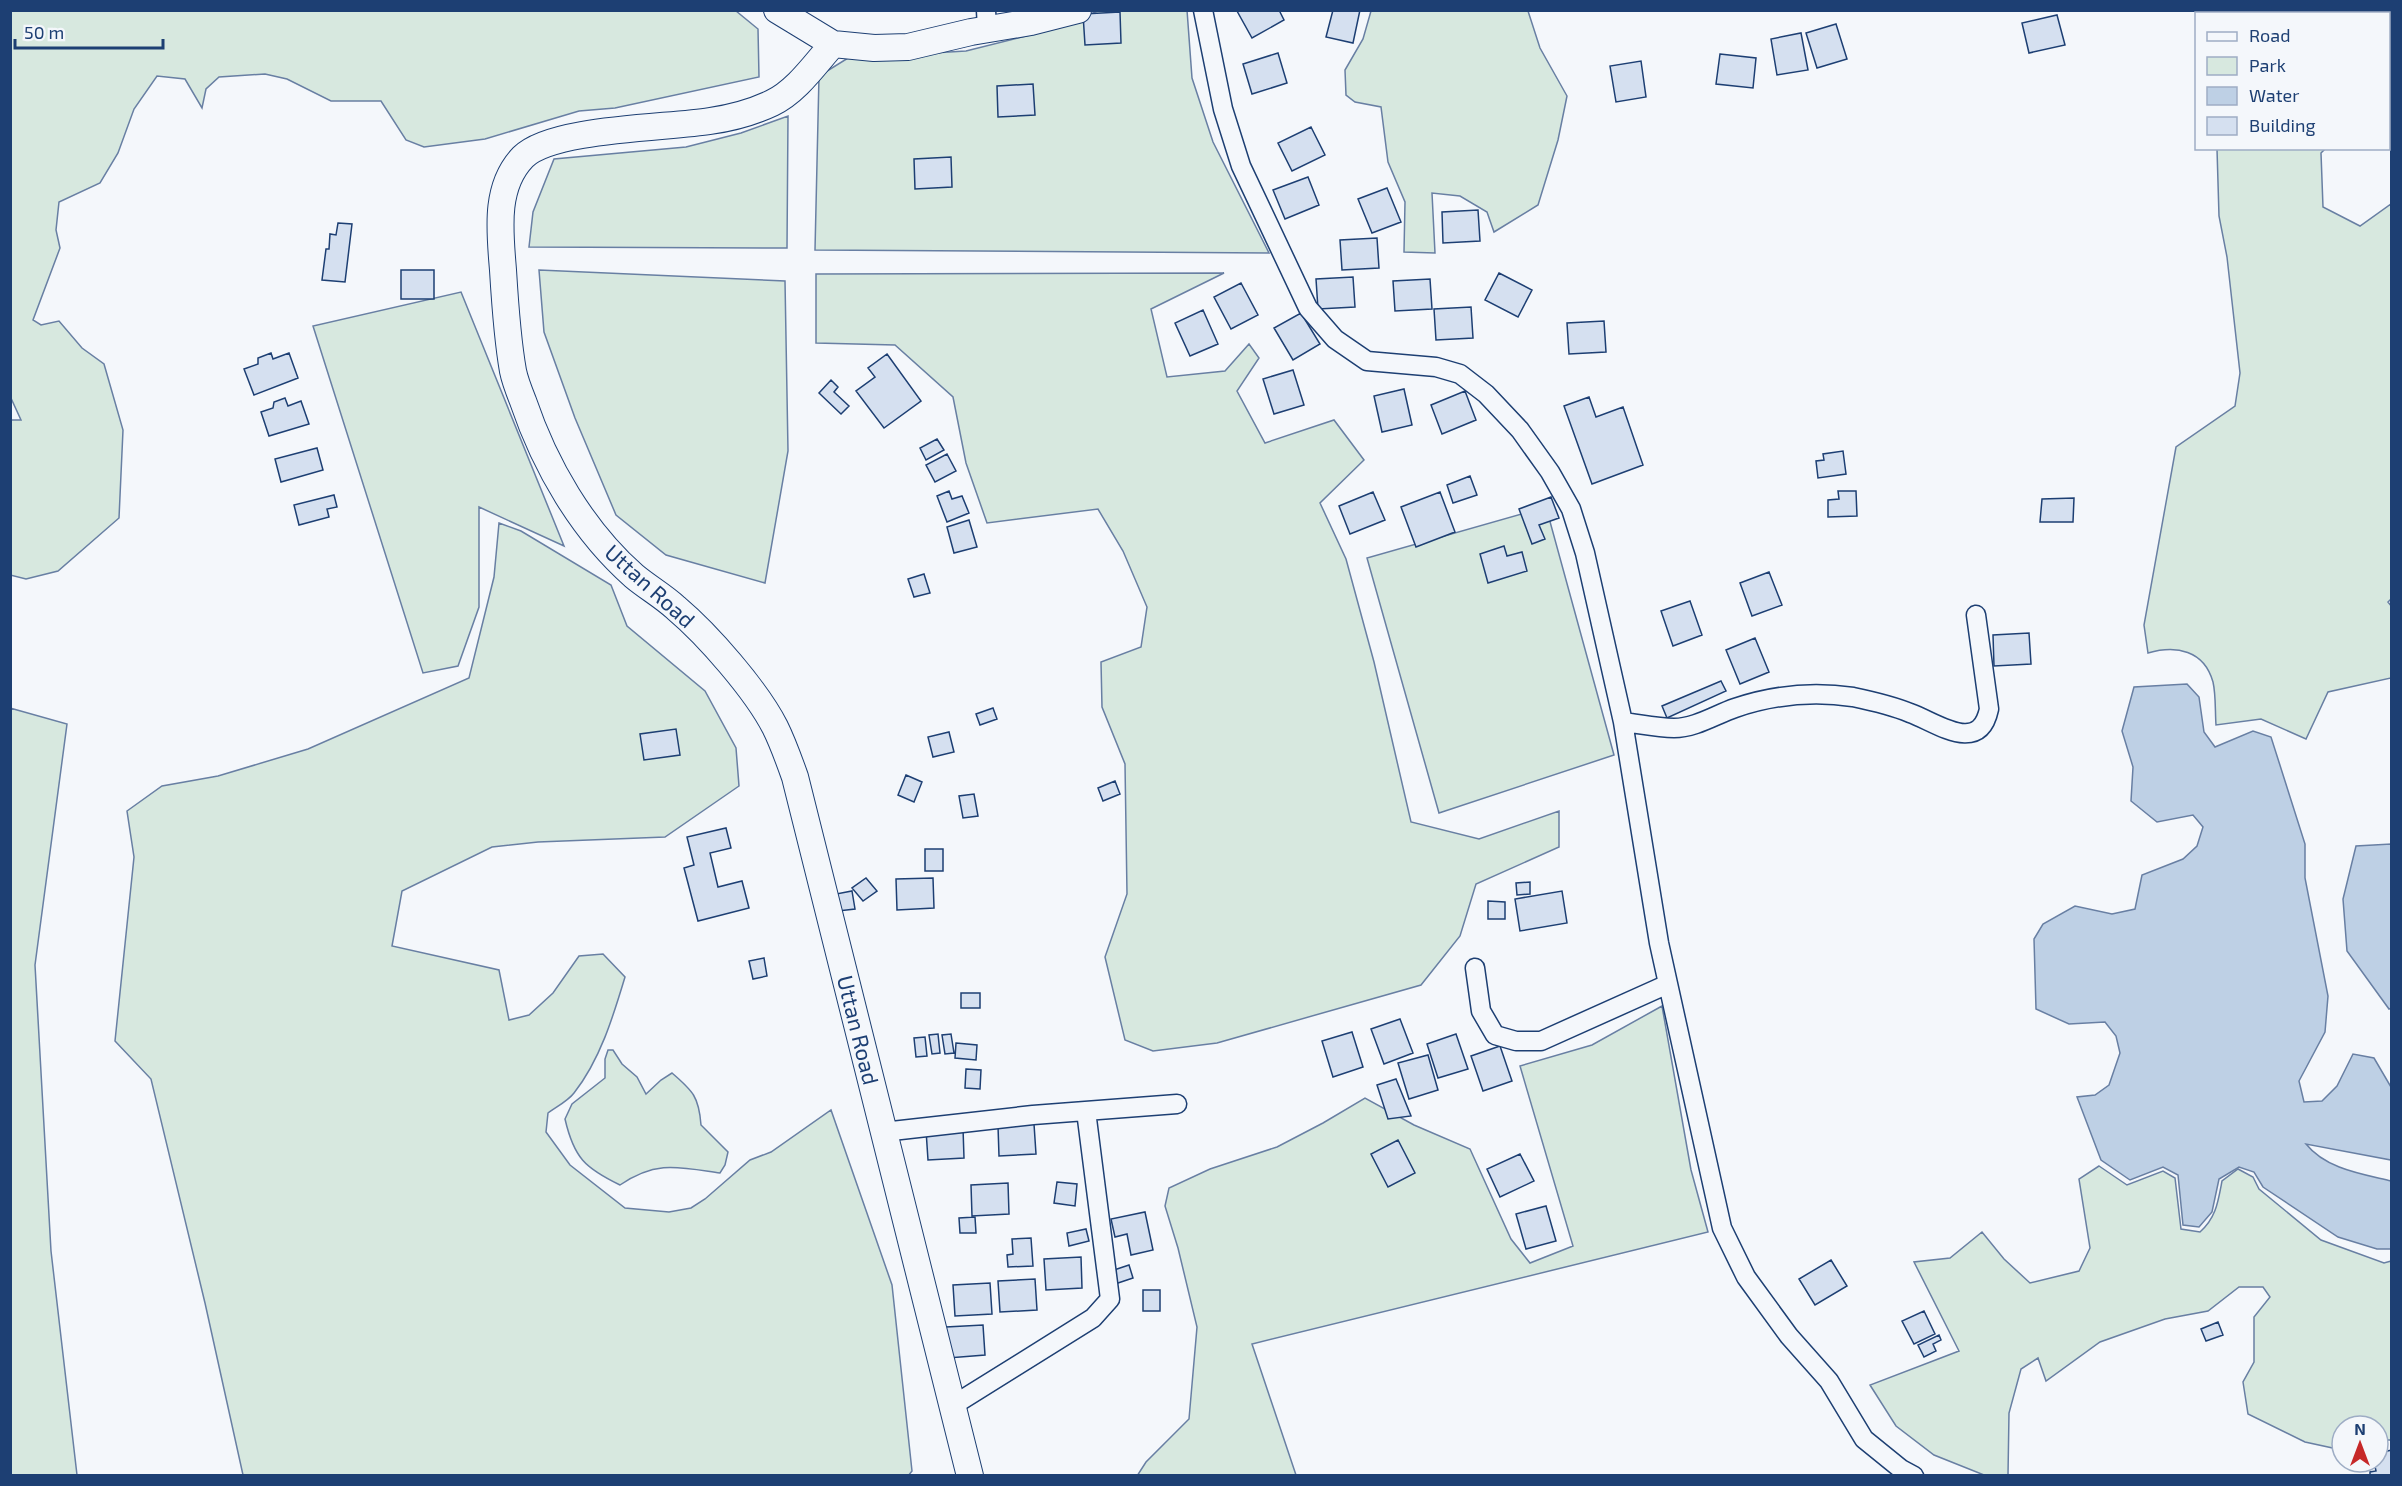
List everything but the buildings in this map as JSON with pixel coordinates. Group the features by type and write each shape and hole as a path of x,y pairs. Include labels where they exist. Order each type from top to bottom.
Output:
{"main road":[{"path":"777,10 833,44 874,48 908,47 986,20 1078,10"},
{"name":"Uttan Road","path":"833,44 799,83 775,102 755,110 711,121 586,134 541,146 523,157 506,184 500,219 506,318 513,374 534,436 561,487 596,536 633,576 676,608 714,645 775,726 795,777 970,1476"}],"street":[{"path":"1203,10 1223,109 1241,166 1308,308 1335,339 1367,361 1436,367 1460,374 1486,393 1521,430 1571,508 1585,553 1623,722 1659,943 1722,1228 1746,1277 1788,1336 1829,1381 1864,1439 1901,1469 1914,1476"},
{"path":"1623,722 1674,728 1696,724 1735,708 1768,698 1805,693 1839,695 1876,701 1912,713 1948,731 1961,734 1974,731 1984,724 1989,709 1976,615"},
{"path":"1475,968 1481,1011 1495,1035 1515,1041 1541,1041 1668,984"},
{"path":"883,1132 1177,1104"},
{"path":"952,1406 1093,1318 1110,1299 1086,1111"}],"green space":[{"path":"1187,10 1192,78 1213,142 1269,253 815,250 819,76 848,58 966,51 1050,30 1098,11"},
{"path":"10,11 736,11 758,29 759,77 615,108 579,111 485,139 424,147 406,140 381,101 331,101 287,79 265,74 219,77 206,89 202,108 185,79 157,76 134,109 118,153 100,183 59,202 56,230 60,248 33,320 41,325 59,321 82,348 104,364 123,430 119,518 58,571 26,579 10,575 11,420 21,420 10,396"},
{"path":"1371,11 1528,11 1540,48 1567,96 1558,140 1538,205 1494,232 1487,212 1460,196 1432,193 1435,253 1404,252 1405,202 1388,162 1381,107 1355,102 1346,95 1345,70 1363,39"},
{"path":"788,116 787,248 529,247 533,212 554,159 686,147 741,133"},
{"path":"2217,150 2324,150 2321,153 2323,207 2360,226 2391,204 2392,598 2388,602 2392,607 2391,678 2328,692 2306,739 2261,719 2216,725 2213,682 2203,663 2196,657 2178,650 2148,653 2144,625 2176,447 2235,406 2240,373 2227,257 2219,216"},
{"path":"539,270 785,281 788,451 765,583 666,555 616,515 575,418 544,332"},
{"path":"1224,273 1151,309 1167,377 1225,371 1249,344 1259,358 1237,391 1265,443 1334,420 1364,460 1320,503 1346,559 1374,662 1411,822 1479,839 1559,811 1559,847 1476,884 1460,936 1421,985 1217,1043 1153,1051 1125,1040 1105,957 1127,894 1125,764 1102,707 1101,662 1141,647 1147,607 1123,551 1098,509 987,523 966,463 953,397 895,345 816,343 816,274"},
{"path":"461,292 564,546 479,507 479,607 458,666 423,673 313,326"},
{"path":"1546,507 1614,755 1439,813 1367,558"},
{"path":"499,523 521,531 611,585 627,626 705,691 736,748 739,786 665,837 538,842 492,847 402,891 392,946 499,970 509,1020 529,1015 553,993 579,956 603,954 625,977 610,1023 591,1067 571,1096 548,1113 546,1132 570,1165 625,1208 669,1212 691,1208 705,1199 750,1160 771,1152 831,1110 892,1285 912,1471 908,1476 243,1475 205,1303 151,1079 115,1041 134,857 127,811 162,786 218,776 308,749 469,678 494,577"},
{"path":"10,708 67,724 35,965 51,1251 77,1475 11,1475"},
{"path":"1662,1006 1691,1170 1708,1232 1252,1344 1296,1475 1137,1476 1146,1462 1189,1419 1197,1327 1178,1248 1165,1206 1169,1188 1210,1169 1277,1147 1365,1098 1414,1125 1470,1149 1511,1239 1530,1263 1573,1246 1520,1066 1592,1045"},
{"path":"608,1050 613,1050 622,1064 637,1077 646,1094 672,1073 690,1090 699,1108 701,1125 728,1152 725,1165 720,1173 668,1167 645,1172 620,1185 598,1173 583,1160 572,1143 565,1119 572,1104 605,1078 605,1059"},
{"path":"2099,1166 2127,1185 2163,1171 2175,1178 2181,1229 2200,1232 2213,1215 2222,1181 2238,1169 2253,1177 2259,1189 2321,1240 2384,1263 2391,1261 2391,1440 2390,1414 2330,1414 2330,1447 2305,1442 2248,1414 2243,1382 2254,1362 2254,1317 2270,1297 2263,1287 2239,1287 2208,1311 2165,1319 2100,1342 2046,1381 2038,1358 2021,1369 2009,1413 2008,1475 1984,1475 1934,1455 1896,1426 1870,1385 1959,1351 1914,1262 1950,1258 1982,1232 2004,1259 2030,1283 2079,1271 2090,1248 2079,1179"}],"water":[{"path":"2187,684 2199,697 2204,732 2215,747 2253,731 2271,737 2305,844 2305,878 2328,996 2325,1032 2299,1081 2304,1102 2322,1101 2337,1086 2353,1054 2374,1058 2391,1087 2391,1160 2306,1144 2334,1165 2391,1181 2391,1249 2377,1249 2338,1237 2263,1187 2254,1172 2239,1167 2219,1179 2212,1212 2199,1227 2183,1225 2178,1175 2163,1167 2130,1180 2101,1160 2077,1097 2095,1095 2109,1085 2120,1053 2116,1036 2105,1022 2069,1024 2036,1009 2034,939 2043,924 2075,906 2112,914 2135,909 2142,875 2183,859 2197,846 2203,827 2193,815 2157,822 2131,801 2133,767 2122,731 2134,687"},
{"path":"2391,844 2392,1008 2389,1009 2347,951 2343,899 2356,846"}]}
